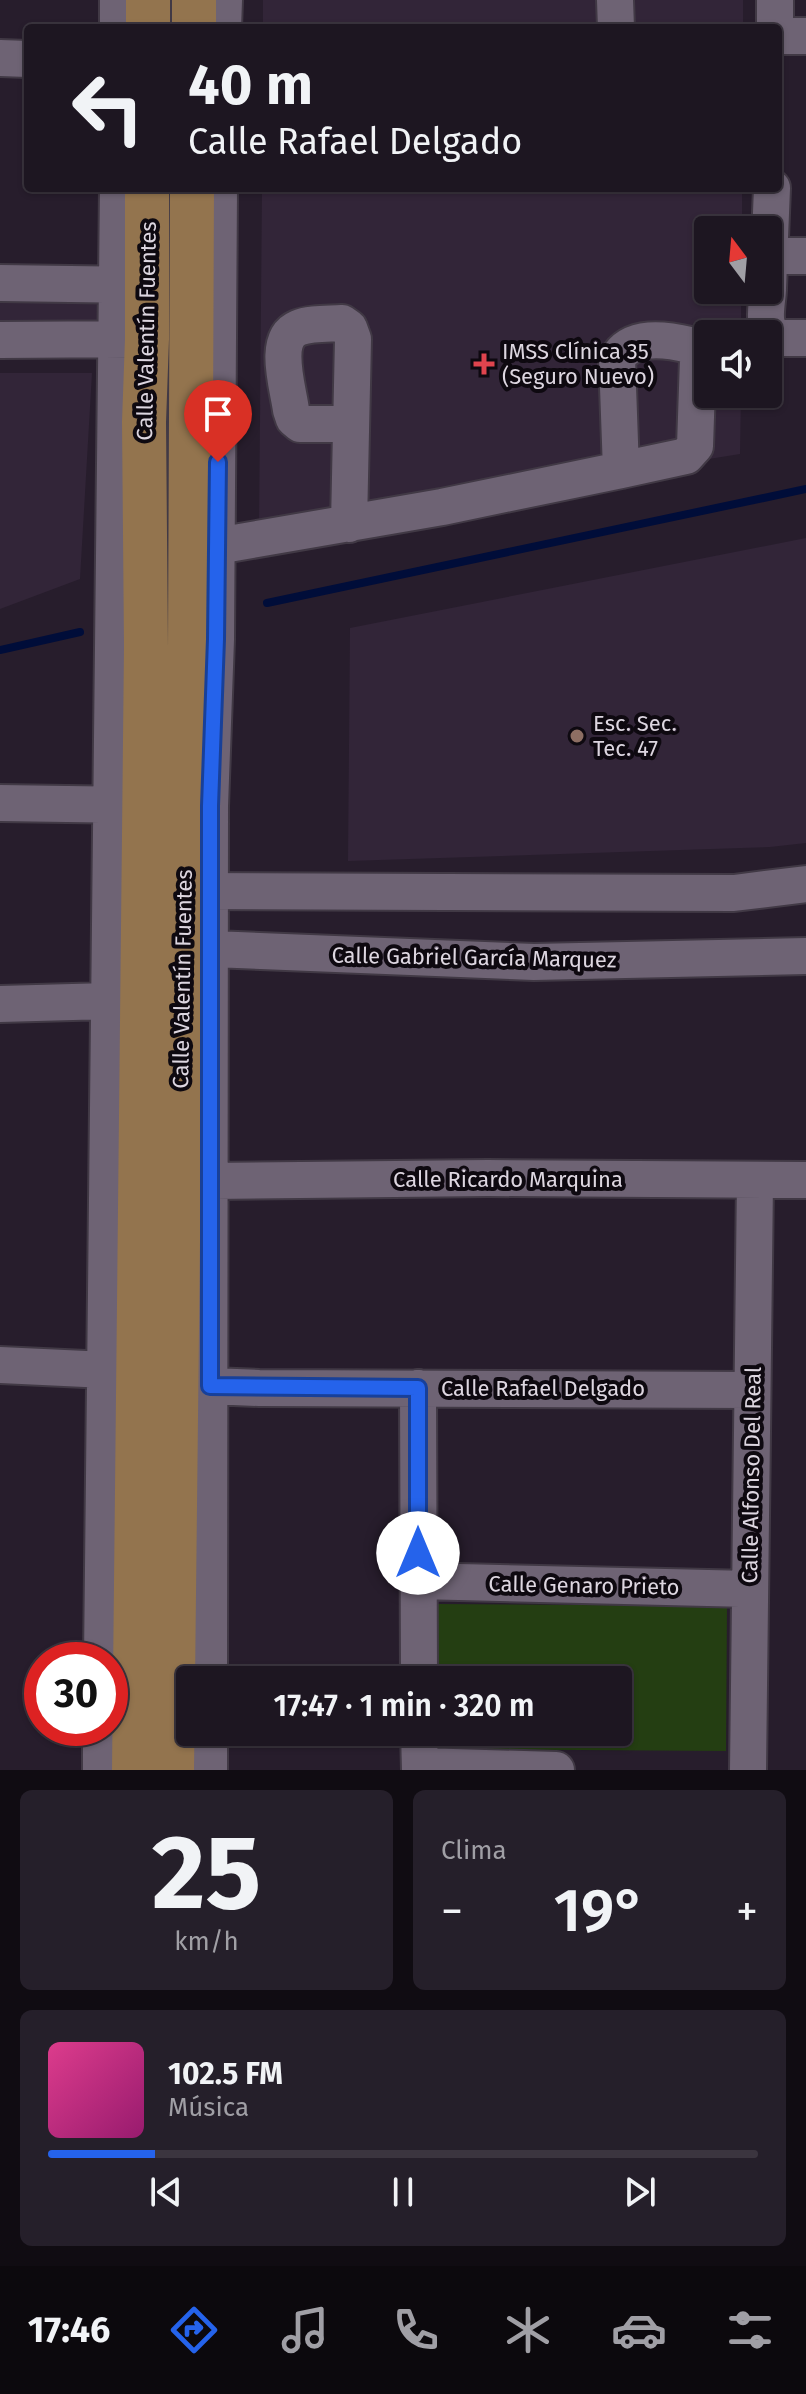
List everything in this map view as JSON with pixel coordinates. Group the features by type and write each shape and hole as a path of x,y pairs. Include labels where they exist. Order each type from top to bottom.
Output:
{"main road":[{"path":"148,0 148,24"},
{"path":"194,0 194,24"},
{"name":"Calle Valentín Fuentes","path":"146,192 133,285 168,339 208,557 203,643 163,805"},
{"name":"Calle Valentín Fuentes","path":"134,1770 179,947 179,890 129,648 131,561 144,422 168,339 204,286 192,192"},
{"name":"Calle Valentín Fuentes","path":"157,1376 172,1770"}],"street":[{"path":"118,0 118,24"},
{"path":"223,24 224,0"},
{"path":"615,0 616,24"},
{"path":"775,0 775,24"},
{"path":"782,36 806,36"},
{"path":"0,58 24,59"},
{"path":"119,192 133,285"},
{"path":"0,283 204,286 218,192"},
{"path":"771,216 772,192"},
{"path":"782,270 806,256"},
{"path":"767,304 766,326 775,338 806,338"},
{"path":"0,340 168,339"},
{"path":"349,524 351,424"},
{"path":"208,557 349,524 621,470"},
{"path":"0,803 163,805 109,1001 157,1376 207,1666"},
{"path":"179,890 734,893 806,884"},
{"path":"105,1642 157,1376 210,1181 179,947"},
{"name":"Calle Gabriel García Marquez","path":"179,947 534,962 806,956"},
{"path":"0,1004 109,1001"},
{"name":"Calle Ricardo Marquina","path":"210,1181 488,1178 806,1180"},
{"name":"Calle Alfonso Del Real","path":"748,1770 755,1180"},
{"name":"Calle Rafael Delgado","path":"0,1365 418,1388 752,1390"},
{"path":"418,1388 419,1666"},
{"name":"Calle Genaro Prieto","path":"418,1581 750,1589"},
{"path":"101,1746 101,1770"},
{"path":"209,1746 209,1770"},
{"path":"420,1756 556,1770"}],"shaded area":[{"path":"263,0 743,0 743,24 263,24"},
{"name":"IMSS Clínica 35 (Seguro Nuevo)","path":"262,192 742,192 742,216 694,216 694,304 741,304 741,320 694,320 694,408 741,408 740,454 259,531"},
{"path":"0,301 97,303 97,332 0,331"},
{"path":"0,373 92,373 80,579 0,609"},
{"name":"Esc. Sec. Tec. 47","path":"806,538 806,843 770,847 348,861 350,628"}],"green space":[{"path":"436,1604 727,1606 726,1751 435,1749 435,1746 632,1746 632,1666 436,1666"}],"waterway":[{"path":"267,603 806,489"},
{"path":"0,650 80,632"}],"place":[{"name":"IMSS Clínica 35 (Seguro Nuevo)","path":"484,364"},
{"name":"Esc. Sec. Tec. 47","path":"577,736"}],"route":[{"path":"218,462 210,806 210,1386 418,1388 418,1553"}]}
